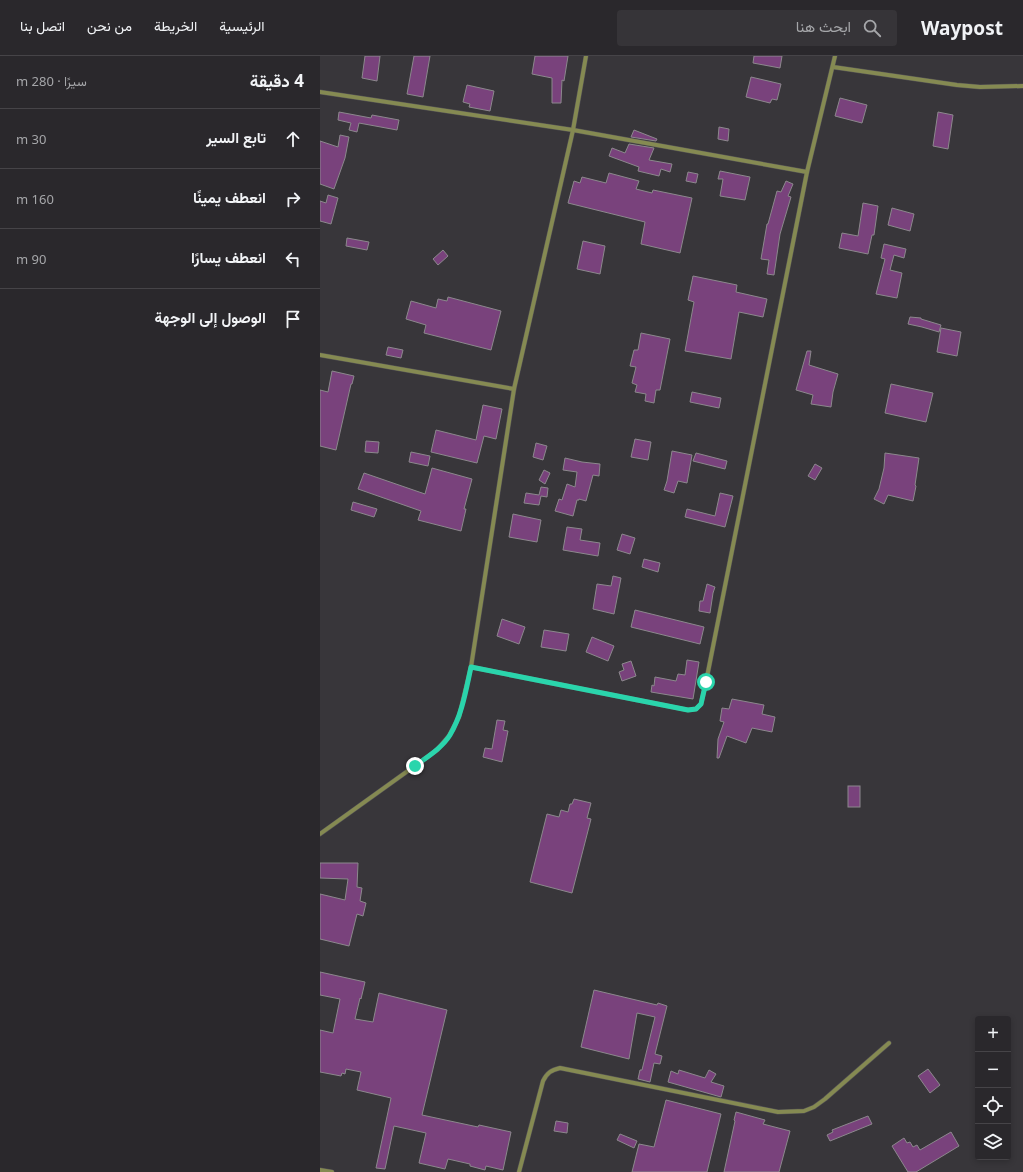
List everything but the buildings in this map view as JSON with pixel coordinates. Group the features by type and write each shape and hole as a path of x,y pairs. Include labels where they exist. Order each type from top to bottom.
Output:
{"lane":[{"path":"320,834 437,750 449,736 459,717 471,667 514,389 573,130 586,56"},
{"path":"471,667 688,710 696,709 701,704 806,172 835,56"},
{"path":"833,67 956,85 980,87 1023,86"},
{"path":"320,92 573,130 806,172"},
{"path":"320,356 514,389"},
{"path":"519,1172 542,1081 546,1074 555,1069 560,1068 778,1112 804,1111 814,1107 826,1099 889,1042"},
{"path":"320,1170 332,1172"}],"route":[{"path":"415,766 437,750 449,736 459,717 471,667 688,710 696,709 701,704 706,682"}]}
